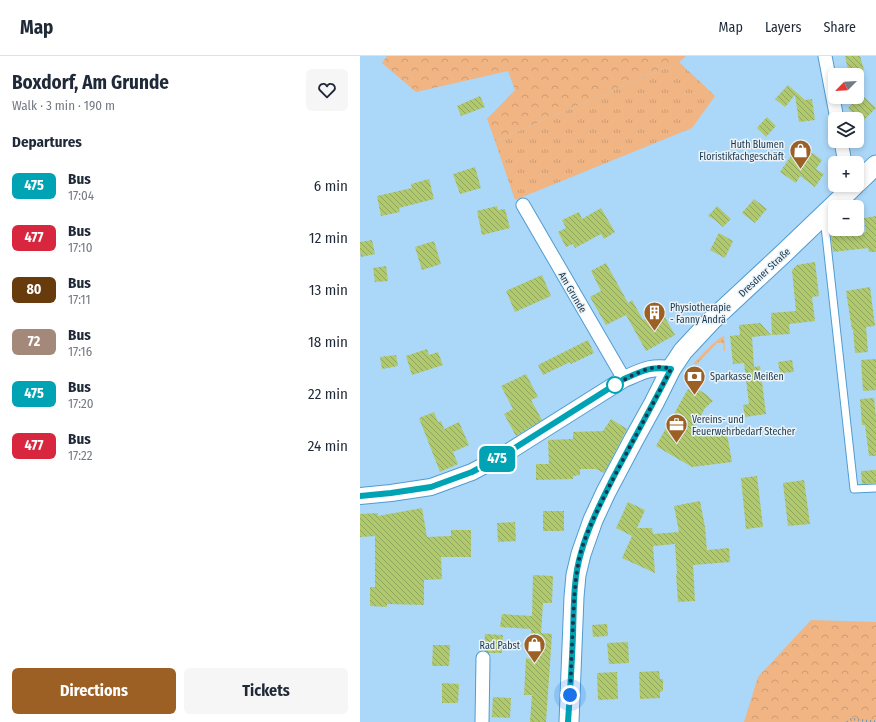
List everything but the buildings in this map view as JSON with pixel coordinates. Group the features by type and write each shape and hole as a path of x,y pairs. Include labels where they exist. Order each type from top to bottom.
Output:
{"main road":[{"name":"Dresdner Straße","path":"864,176 876,165"},
{"name":"Dresdner Straße","path":"568,722 576,575 581,554 591,526 606,492 633,440 671,369 683,351 703,328 847,192"}],"street":[{"path":"825,56 836,112"},
{"name":"Am Grunde","path":"523,205 624,379"},
{"path":"360,496 431,487 472,472 502,456 624,379 651,368 660,367 671,369"},
{"path":"482,722 483,658"}],"lane":[{"path":"824,215 854,488 876,488"}],"path":[{"path":"847,722 852,719 855,721 876,722"}],"green space":[{"path":"387,56 686,56 679,62 495,141 487,119 515,90 508,71 416,92 382,63"},
{"path":"679,62 715,96 692,128 515,200 495,141"},
{"path":"724,336 725,351 723,343 717,343 696,365 694,363 713,344"},
{"path":"811,620 876,622 876,722 744,722 758,677"}],"bus line":[{"name":"475","path":"360,496 431,487 472,472 502,456 624,379 651,368 660,367 671,369 606,492 593,520 581,554 576,575 574,597 568,722"}],"place":[{"name":"Huth Blumen Floristikfachgeschäft","path":"800,170"},
{"name":"Physiotherapie - Fanny Andrä","path":"655,332"},
{"name":"Sparkasse Meißen","path":"694,396"},
{"name":"Vereins- und Feuerwehrbedarf Stecher","path":"677,444"},
{"name":"Rad Pabst","path":"535,664"}],"route":[{"path":"570,695 574,597 576,575 581,554 593,520 606,492 671,369 660,367 651,368 624,379 615,385"}]}
